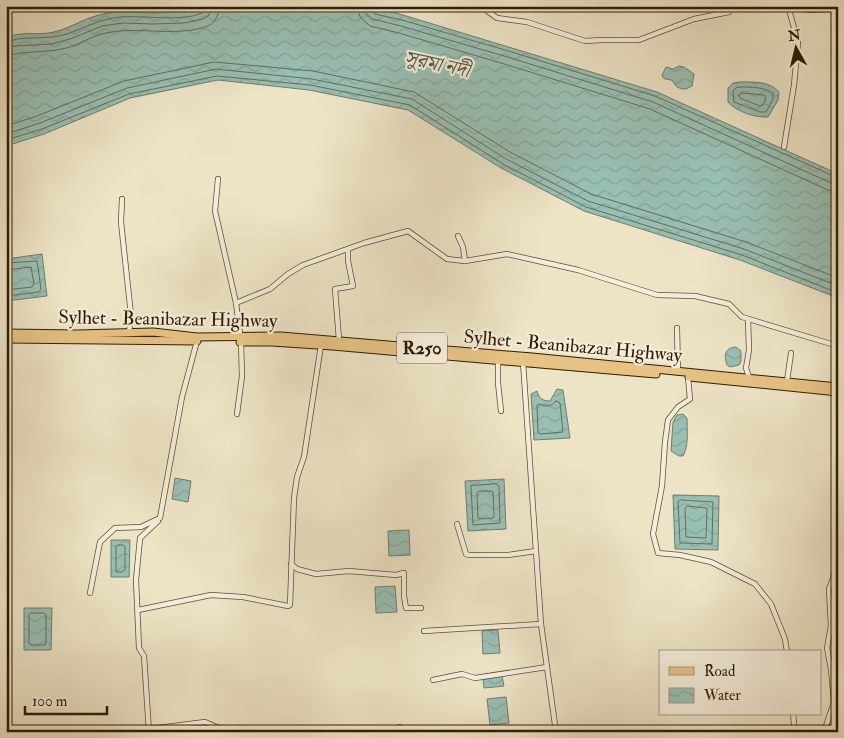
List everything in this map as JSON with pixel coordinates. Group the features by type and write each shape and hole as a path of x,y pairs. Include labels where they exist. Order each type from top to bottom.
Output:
{"main road":[{"name":"Sylhet - Beanibazar Highway","path":"6,333 153,332 523,362 838,392"},
{"name":"Sylhet - Beanibazar Highway","path":"6,339 197,341 281,336 838,387"}],"street":[{"path":"475,6 482,7 498,18 527,22 585,41 639,40 694,19 729,12 731,6"},
{"path":"784,147 794,85 798,42 788,6"},
{"path":"792,6 809,9 838,8"},
{"path":"218,179 215,211 236,303 240,339 242,376 237,414"},
{"path":"122,200 121,222 131,315 129,333"},
{"path":"236,303 270,289 288,274 304,265 348,249 408,231 447,259 465,261 507,254 578,270 657,295 695,296 729,304 742,317 838,346"},
{"path":"458,236 463,247 465,261"},
{"path":"332,346 340,340 335,289 353,286 348,261 348,249"},
{"path":"748,319 749,350 746,368 749,378"},
{"path":"677,328 678,372"},
{"path":"197,341 182,397 160,518 140,538 136,580 139,648 144,656 149,730 205,722 228,732"},
{"path":"138,610 211,595 243,598 288,606 291,602 294,498 297,477 304,457 321,345"},
{"path":"787,381 791,353"},
{"path":"498,360 501,411"},
{"path":"523,362 541,624 556,732"},
{"path":"688,377 690,399 678,407 668,420 662,486 653,534 658,553 680,555 711,562 754,584 771,604 785,639 787,650"},
{"path":"824,732 834,702 827,648 831,626 829,589 835,573 838,508"},
{"path":"90,593 100,542 115,528 140,527 160,518"},
{"path":"457,524 466,554 508,555 536,551"},
{"path":"291,564 297,569 316,574 349,571 396,575 404,573 406,608 421,608"},
{"path":"424,632 541,624"},
{"path":"433,680 462,674 475,678 547,667"},
{"path":"793,716 795,732"},
{"path":"389,732 400,727"},
{"path":"294,732 298,730 317,732"}],"water":[{"name":"সুরমা নদী","path":"215,6 366,6 403,15 657,92 838,174 838,298 740,260 584,211 501,168 408,110 309,90 218,80 130,98 44,134 6,146 6,38 22,34 55,32 106,13 169,12"},
{"path":"679,66 694,74 692,86 686,89 681,89 673,81 665,79 662,75 666,67 673,69"},
{"path":"733,83 766,84 779,92 778,100 768,117 747,114 736,109 728,102 728,88"},
{"path":"42,254 47,296 6,301 6,259"},
{"path":"736,347 741,351 741,361 739,365 730,367 725,359 726,353 729,349"},
{"path":"557,389 563,390 570,438 534,440 531,394 537,391 541,399 550,401"},
{"path":"683,414 687,418 687,443 683,456 679,456 671,451 673,422 677,415"},
{"path":"175,478 191,481 188,502 172,499"},
{"path":"504,479 506,529 468,531 465,481"},
{"path":"673,495 719,496 718,550 675,549"},
{"path":"409,530 410,555 389,556 388,531"},
{"path":"111,540 130,540 129,577 111,577"},
{"path":"395,586 397,612 376,613 375,587"},
{"path":"24,608 52,608 51,650 24,650"},
{"path":"498,630 500,653 483,654 482,631"},
{"path":"502,676 504,686 484,688 483,679"},
{"path":"506,697 509,723 490,725 487,699"}]}
